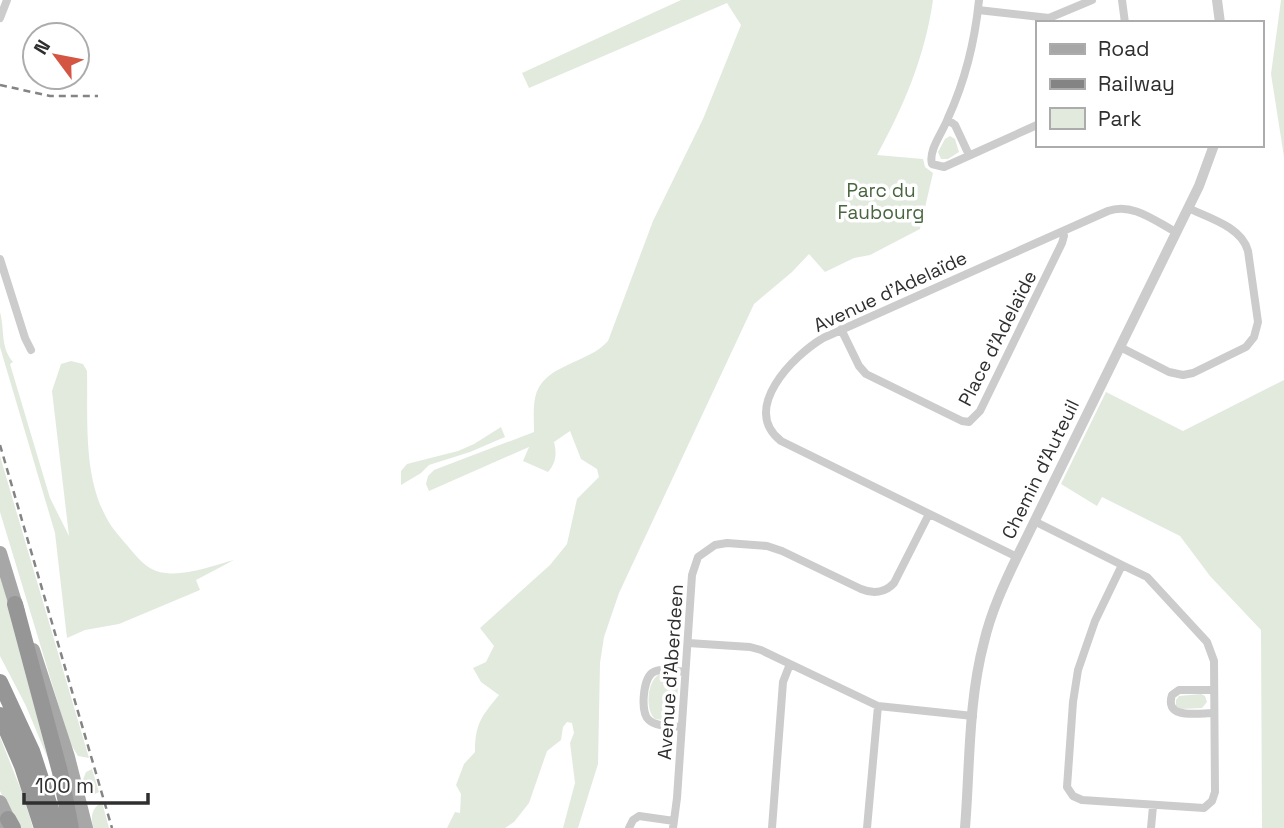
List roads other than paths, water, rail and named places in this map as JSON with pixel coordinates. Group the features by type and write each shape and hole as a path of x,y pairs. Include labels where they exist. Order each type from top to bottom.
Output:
{"highway":[{"path":"15,604 61,772 71,828"},
{"path":"0,682 32,751 57,828"},
{"path":"0,715 22,766 41,828"}],"main road":[{"path":"0,553 15,604 46,685 86,828"},
{"path":"0,802 9,825"}],"street":[{"path":"0,18 7,0"},
{"path":"1036,125 944,167 932,164 931,156 948,120 967,64 979,5 1049,18 1092,0"},
{"path":"1122,0 1125,21"},
{"path":"1217,0 1220,21"},
{"path":"948,120 955,125 968,156"},
{"name":"Chemin d'Auteuil","path":"965,828 978,669 999,596 1188,208 1213,147"},
{"name":"Avenue d'Adelaïde","path":"1017,557 787,444 776,437 768,425 767,402 789,365 806,348 841,329 1063,231 1121,208 1136,211 1176,232"},
{"path":"1120,347 1169,372 1183,375 1193,373 1246,346 1254,337 1258,322 1248,251 1244,241 1237,233 1188,208"},
{"name":"Place d'Adelaïde","path":"841,329 859,366 866,374 969,422 977,416 992,387 1062,243 1063,231"},
{"path":"0,259 31,350"},
{"name":"Avenue d'Aberdeen","path":"673,825 694,567 698,557 710,547 727,543 772,547 866,592 877,592 888,589 894,583 929,514"},
{"path":"1034,521 1147,577 1207,642 1213,655 1215,792 1212,801 1200,808 1082,800 1073,796 1066,782 1078,670 1095,621 1122,565"},
{"path":"688,643 755,648 878,706 973,716"},
{"path":"772,828 783,681 790,664"},
{"path":"681,727 657,724 646,717 646,684 649,676 656,671 685,672"},
{"path":"1214,690 1179,690 1172,695 1170,704 1178,713 1214,713"},
{"path":"867,828 878,706"},
{"path":"1151,828 1153,806"},
{"path":"629,828 639,816 673,825"}],"railway":[{"path":"0,85 50,96 98,96"},
{"path":"0,445 112,828"}],"park label":[{"name":"Parc du Faubourg","path":"881,201"}]}
